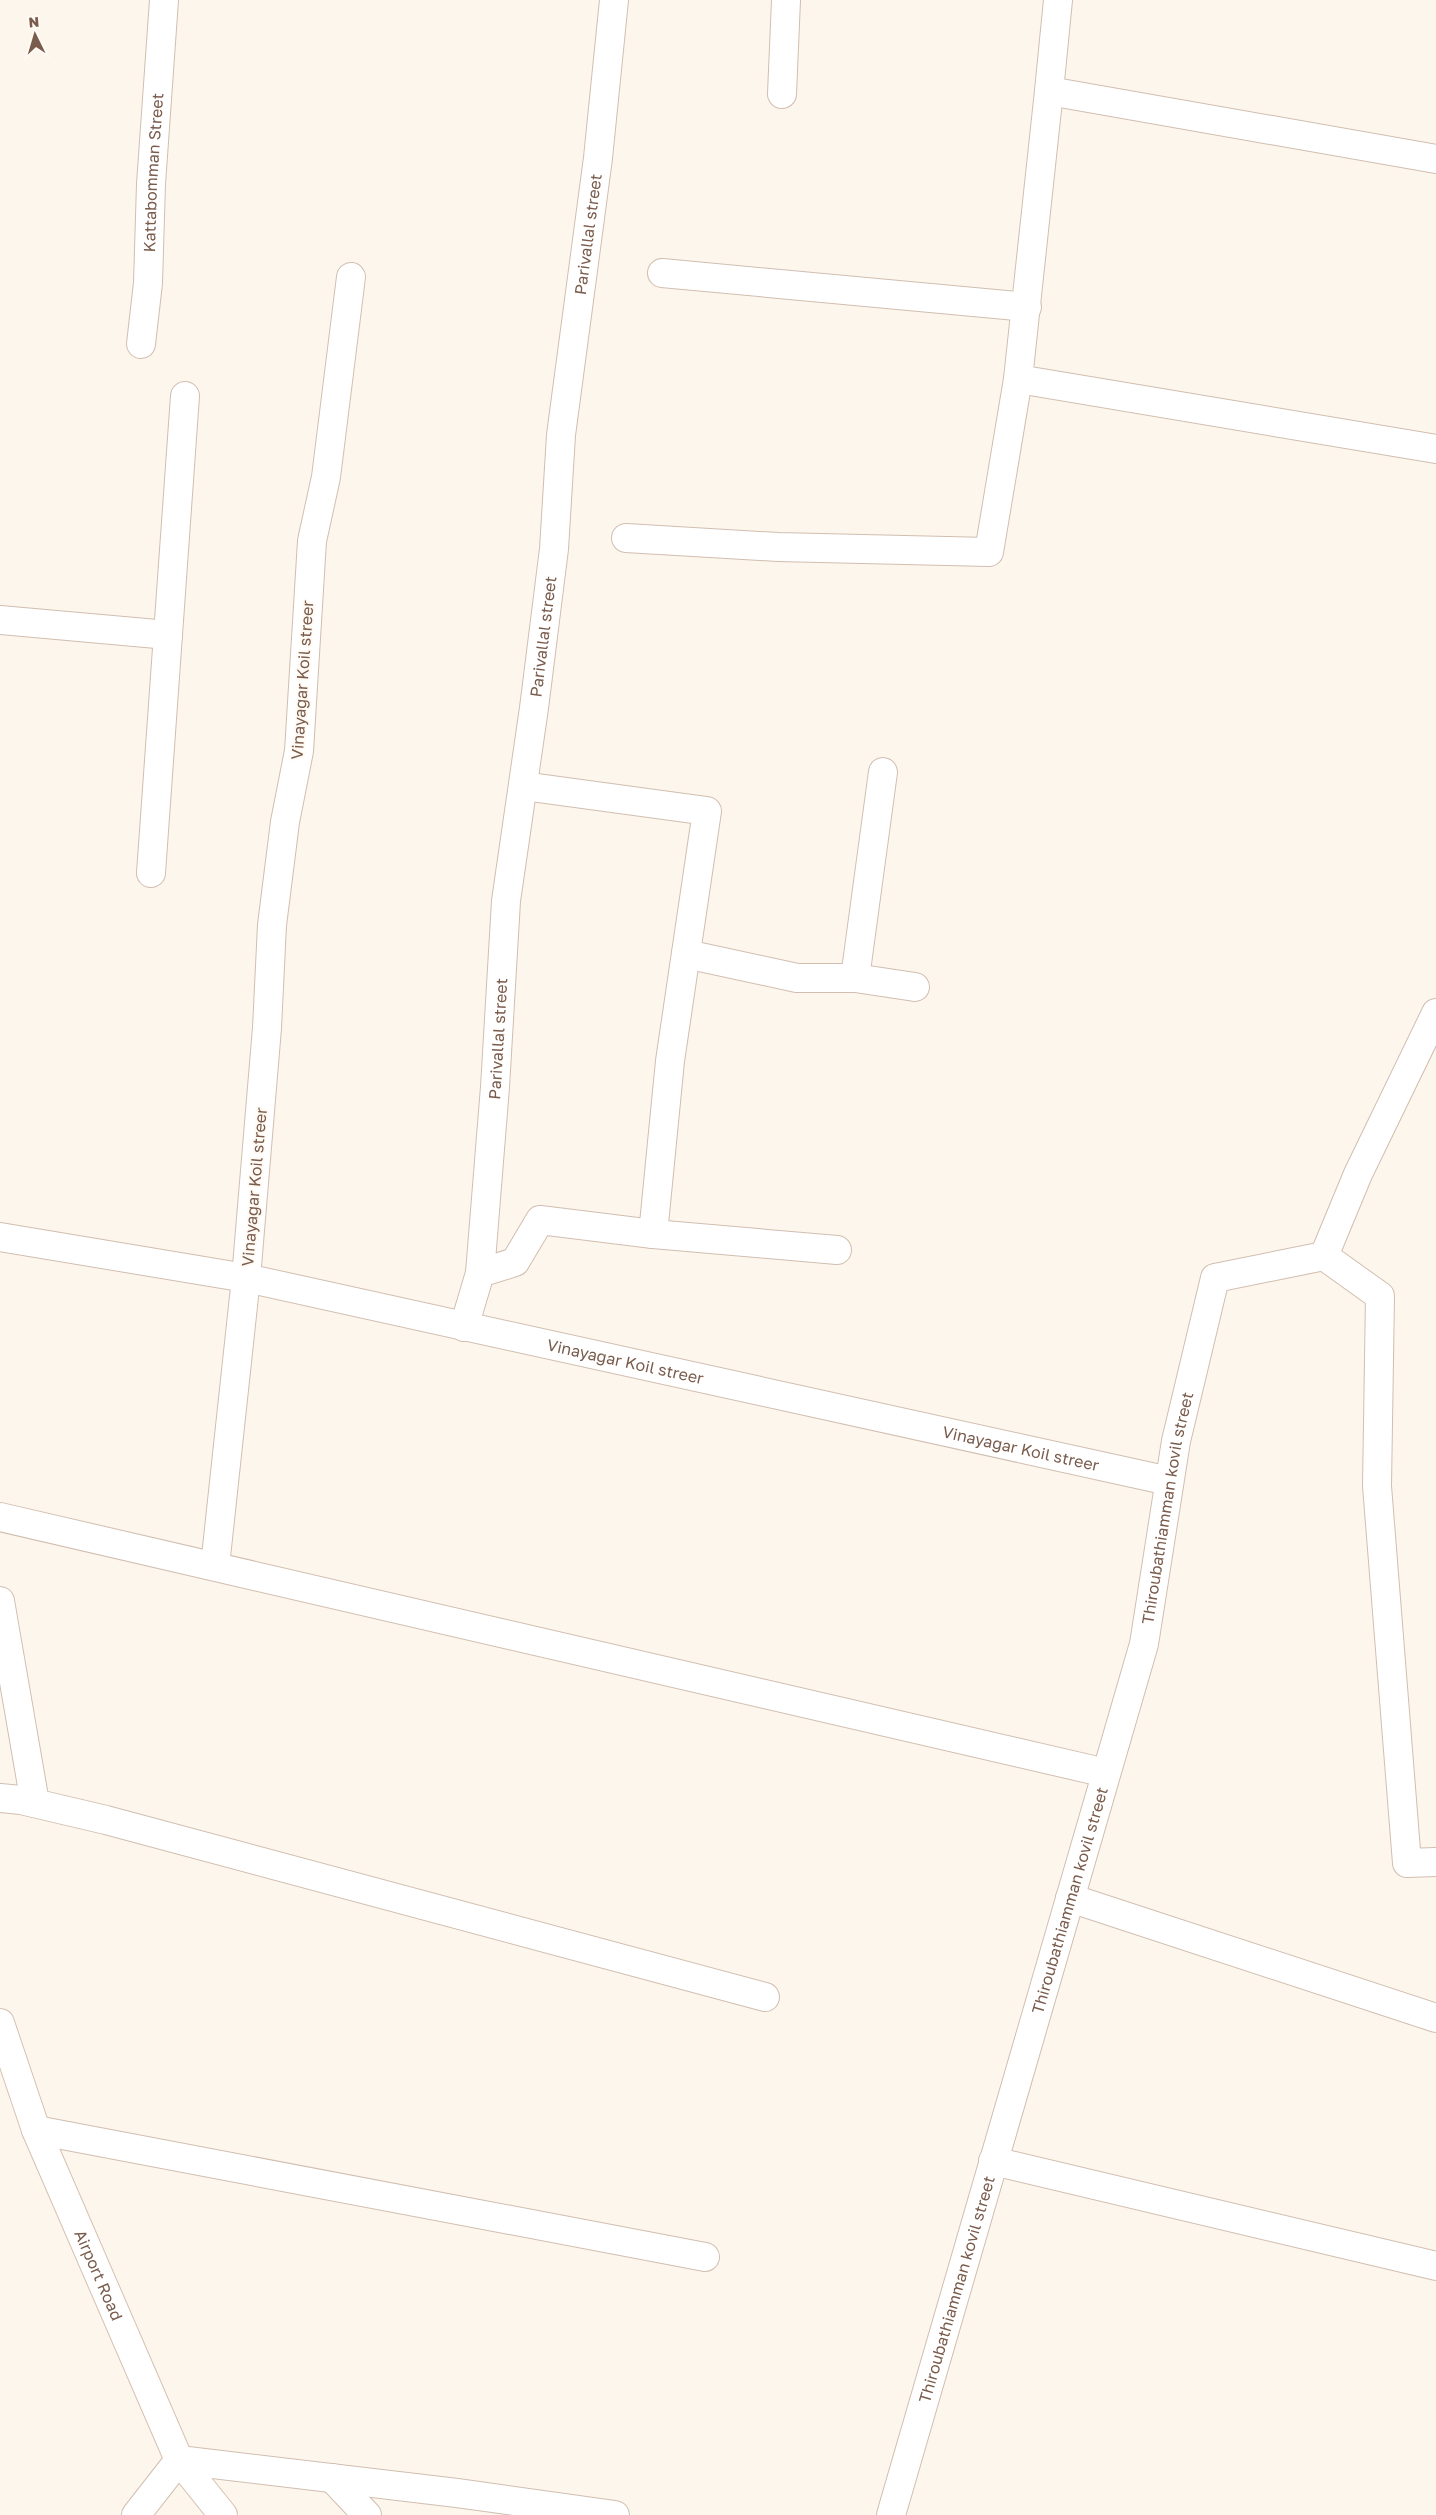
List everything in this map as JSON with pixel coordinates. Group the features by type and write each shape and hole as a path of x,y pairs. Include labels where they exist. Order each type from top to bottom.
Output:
{"street":[{"name":"Kattabomman Street","path":"142,344 148,283 151,184 164,0"},
{"name":"Parivallal street","path":"464,1326 480,1273 495,1087 506,901 554,549 561,435 598,158 614,0"},
{"path":"782,94 786,0"},
{"path":"626,538 778,547 988,552 1018,379 1058,0"},
{"path":"1049,91 1436,159"},
{"path":"662,273 1027,307"},
{"name":"Vinayagar Koil streer","path":"351,277 326,477 312,541 299,751 285,822 272,925 246,1278 1169,1482"},
{"path":"1018,379 1436,450"},
{"path":"151,874 185,396"},
{"path":"0,620 168,635"},
{"path":"855,978 883,772"},
{"path":"523,786 707,811 670,1061 653,1234"},
{"path":"686,954 797,978 855,978 915,987"},
{"path":"1436,1013 1358,1174 1324,1256 1380,1296 1377,1486 1407,1863 1436,1862"},
{"path":"480,1273 515,1262 540,1220 653,1234 837,1250"},
{"path":"0,1237 246,1278 216,1566"},
{"name":"Thiroubathiamman kovil street","path":"891,2515 1144,1644 1176,1441 1214,1278 1324,1256"},
{"path":"0,1517 1106,1773"},
{"path":"0,1601 35,1803"},
{"path":"0,1798 35,1803 765,1997"},
{"path":"1070,1898 1436,2018"},
{"name":"Airport Road","path":"0,2023 36,2130 179,2460 223,2515"},
{"path":"36,2130 705,2257"},
{"path":"993,2161 1436,2266"},
{"path":"136,2515 179,2460 615,2515"},
{"path":"332,2478 367,2515"}]}
